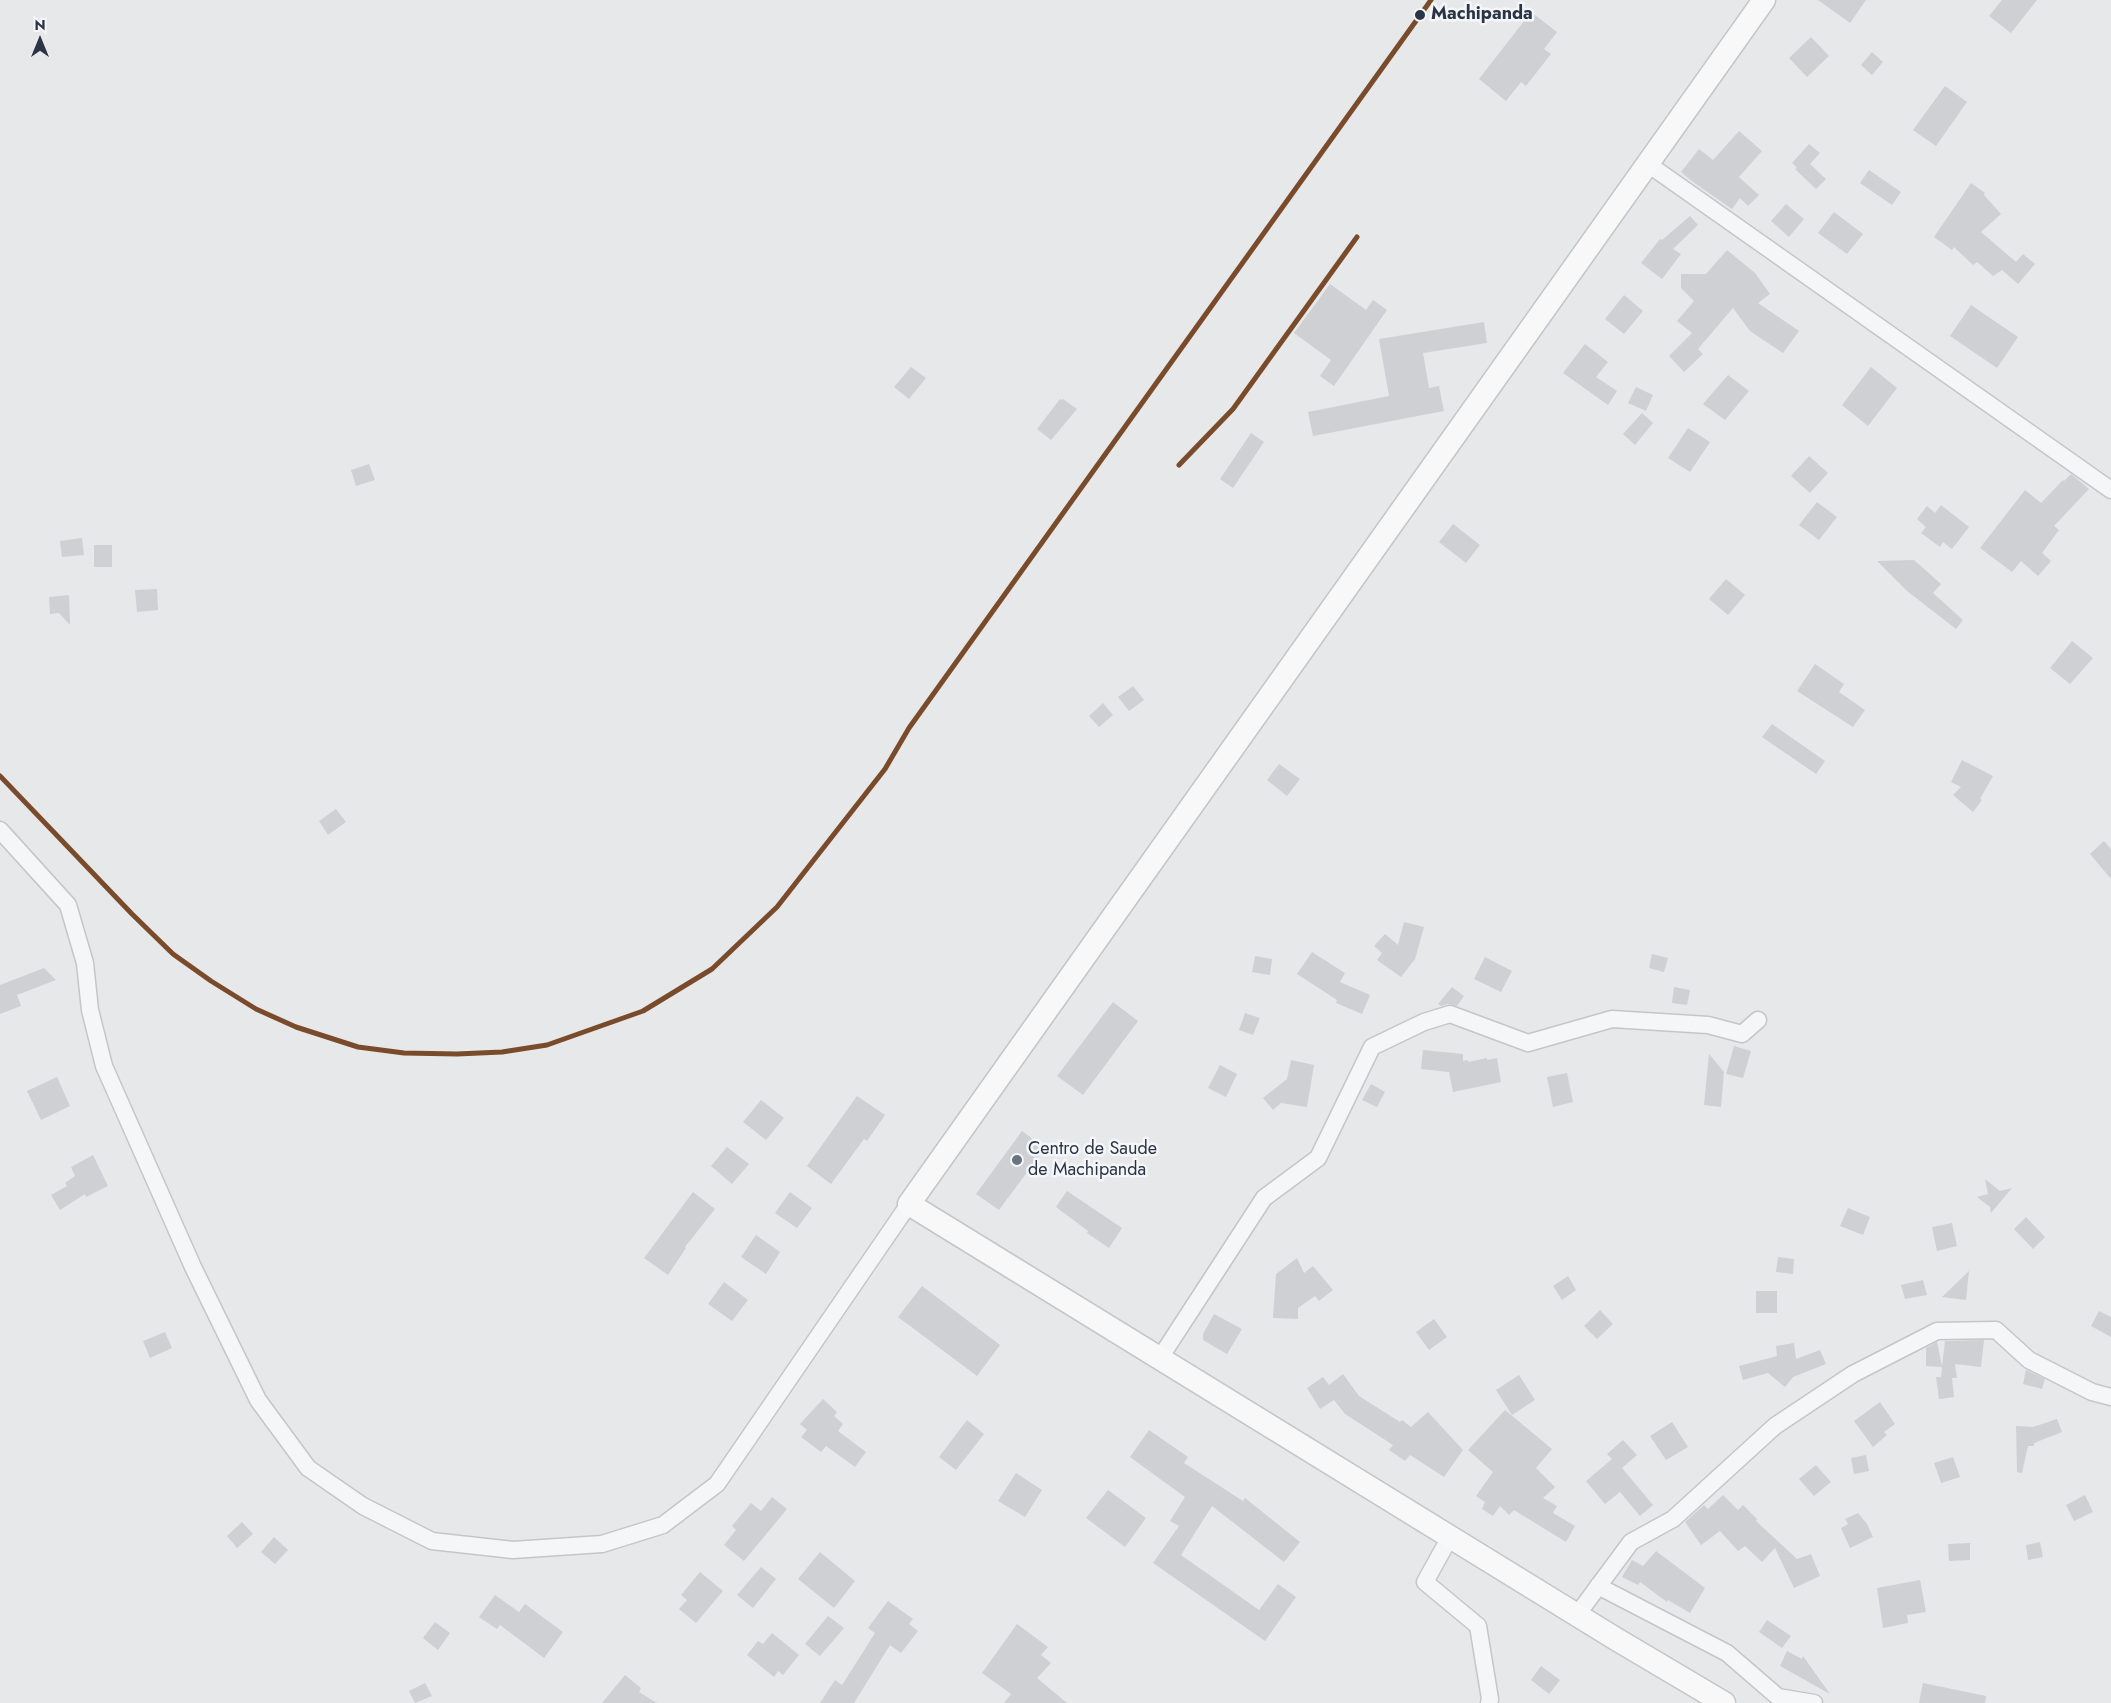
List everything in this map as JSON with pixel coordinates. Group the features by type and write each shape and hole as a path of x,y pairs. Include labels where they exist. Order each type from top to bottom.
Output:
{"street":[{"path":"0,830 68,905 85,963 90,1010 104,1066 193,1267 258,1400 308,1468 363,1506 432,1540 513,1550 602,1544 663,1525 717,1484 909,1204 1764,0"},
{"path":"1648,164 2111,490"},
{"path":"1160,1358 1264,1198 1318,1158 1372,1047 1424,1022 1450,1014 1528,1043 1612,1019 1708,1025 1742,1034 1758,1020"},
{"path":"909,1204 1577,1615 1724,1703"},
{"path":"1577,1615 1631,1542 1674,1519 1775,1426 1853,1374 1937,1331 1996,1330 2029,1360 2092,1392 2111,1397"},
{"path":"1450,1537 1425,1582 1478,1626 1489,1703"},
{"path":"1598,1586 1727,1653 1778,1697 1814,1703"}],"building":[{"path":"1818,0 1866,0 1850,23"},
{"path":"2002,0 2037,0 2011,33 1989,16"},
{"path":"1531,12 1557,32 1544,49 1551,54 1526,86 1521,82 1506,101 1479,79"},
{"path":"1811,37 1829,56 1807,77 1789,58"},
{"path":"1872,52 1883,62 1872,75 1861,65"},
{"path":"1945,86 1967,102 1936,146 1913,130"},
{"path":"1739,131 1762,151 1739,177 1759,195 1748,206 1740,198 1732,209 1681,172 1699,149 1713,160"},
{"path":"1809,144 1820,153 1810,164 1826,179 1816,189 1795,169 1797,168 1792,163"},
{"path":"1869,170 1901,192 1892,205 1860,183"},
{"path":"1971,183 1985,193 1984,195 2001,214 1981,232 2016,262 2023,254 2035,264 2018,284 2002,270 1993,276 1977,262 1973,265 1954,247 1952,250 1934,237"},
{"path":"1786,204 1804,219 1789,237 1771,221"},
{"path":"1834,212 1863,234 1847,254 1818,233"},
{"path":"1690,216 1698,225 1673,249 1681,254 1662,279 1641,263 1660,239 1662,240"},
{"path":"1727,250 1755,273 1770,294 1758,303 1799,331 1783,353 1750,331 1733,308 1698,349 1703,354 1684,372 1669,356 1692,333 1677,321 1694,301 1681,288 1681,274 1706,274"},
{"path":"1330,284 1366,310 1373,300 1387,310 1334,386 1320,376 1331,360 1294,333"},
{"path":"1624,295 1643,311 1624,334 1605,319"},
{"path":"1971,305 2018,337 1997,368 1950,336"},
{"path":"1484,322 1487,343 1423,353 1429,388 1439,386 1444,411 1313,436 1308,412 1389,396 1379,339"},
{"path":"1585,344 1608,362 1596,377 1617,391 1608,405 1563,373"},
{"path":"911,367 926,378 909,399 894,387"},
{"path":"1871,367 1897,388 1868,426 1842,405"},
{"path":"1728,375 1749,391 1725,420 1703,404"},
{"path":"1636,387 1653,395 1646,411 1628,403"},
{"path":"1060,399 1063,399 1077,409 1051,440 1037,429"},
{"path":"1642,413 1653,423 1635,445 1623,434"},
{"path":"1688,428 1710,442 1690,472 1668,458"},
{"path":"1251,433 1264,442 1233,488 1220,479"},
{"path":"1809,456 1828,473 1810,493 1791,476"},
{"path":"369,464 375,480 356,486 351,470"},
{"path":"2071,474 2089,489 2054,526 2059,530 2042,553 2051,561 2038,576 2021,561 2012,572 1980,548 2025,490 2041,503"},
{"path":"1817,502 1837,517 1819,540 1799,525"},
{"path":"1941,505 1969,527 1952,549 1943,542 1940,547 1921,533 1926,527 1917,519 1927,506 1935,513"},
{"path":"1453,524 1480,545 1466,563 1439,542"},
{"path":"82,538 84,555 62,557 60,541"},
{"path":"94,545 112,545 112,567 94,567"},
{"path":"1914,560 1941,584 1933,593 1963,620 1956,629 1907,591 1877,561"},
{"path":"1726,579 1745,595 1728,615 1709,599"},
{"path":"157,589 158,610 137,612 135,590"},
{"path":"69,595 70,625 59,613 50,614 49,597"},
{"path":"2072,641 2093,658 2070,684 2050,668"},
{"path":"1815,664 1844,684 1839,692 1865,710 1853,727 1797,691"},
{"path":"1133,686 1144,700 1129,711 1118,697"},
{"path":"1103,703 1113,715 1099,727 1089,716"},
{"path":"1772,724 1825,761 1816,774 1762,737"},
{"path":"1962,760 1993,776 1980,799 1982,800 1973,812 1953,795 1961,787 1951,782"},
{"path":"1279,764 1300,779 1287,796 1267,780"},
{"path":"336,809 346,822 328,835 319,821"},
{"path":"2104,841 2111,849 2111,879 2090,854"},
{"path":"1404,922 1424,927 1415,959 1401,977 1377,960 1382,953 1374,946 1385,934 1398,945"},
{"path":"1312,952 1345,973 1340,982 1370,995 1362,1014 1336,1003 1337,1000 1297,974"},
{"path":"1652,954 1668,958 1664,972 1649,968"},
{"path":"1255,956 1272,959 1270,975 1252,972"},
{"path":"1485,957 1512,971 1501,992 1474,979"},
{"path":"44,968 56,980 17,995 21,1006 0,1014 0,985"},
{"path":"1452,987 1464,996 1457,1006 1448,1004 1441,1006 1438,1004"},
{"path":"1674,987 1690,990 1687,1005 1672,1003"},
{"path":"1113,1002 1138,1021 1083,1095 1057,1076"},
{"path":"1245,1013 1260,1018 1253,1035 1239,1030"},
{"path":"1734,1046 1751,1051 1743,1078 1726,1074"},
{"path":"1423,1050 1463,1054 1463,1061 1468,1060 1468,1062 1497,1058 1501,1082 1453,1092 1449,1072 1421,1069"},
{"path":"1709,1054 1724,1072 1721,1107 1704,1105"},
{"path":"1291,1060 1314,1065 1307,1107 1281,1103 1273,1110 1263,1098 1287,1079"},
{"path":"1220,1065 1237,1074 1226,1097 1208,1088"},
{"path":"1567,1073 1573,1102 1553,1107 1547,1077"},
{"path":"57,1077 70,1106 41,1120 27,1091"},
{"path":"1371,1084 1385,1092 1377,1107 1362,1100"},
{"path":"857,1096 885,1115 867,1141 864,1139 831,1184 807,1166"},
{"path":"761,1100 784,1118 766,1140 743,1122"},
{"path":"1022,1131 1045,1148 999,1210 976,1194"},
{"path":"727,1147 749,1164 732,1184 711,1166"},
{"path":"93,1155 108,1186 86,1197 85,1194 60,1210 51,1195 67,1186 65,1183 75,1176 71,1167"},
{"path":"1985,1179 2000,1191 2012,1188 1991,1213 1990,1207 1977,1197 1988,1194"},
{"path":"1067,1191 1122,1228 1109,1248 1087,1233 1088,1231 1056,1207"},
{"path":"693,1192 715,1209 685,1247 668,1275 644,1258"},
{"path":"790,1192 812,1208 797,1228 775,1213"},
{"path":"1848,1208 1870,1217 1863,1235 1840,1226"},
{"path":"2026,1217 2045,1237 2033,1249 2014,1229"},
{"path":"1952,1223 1957,1246 1937,1251 1932,1227"},
{"path":"756,1235 780,1252 766,1274 741,1257"},
{"path":"1778,1257 1794,1259 1793,1274 1776,1272"},
{"path":"1297,1258 1304,1273 1313,1266 1333,1290 1319,1301 1315,1296 1298,1308 1298,1319 1273,1318 1276,1274"},
{"path":"1969,1271 1966,1300 1942,1297"},
{"path":"1568,1276 1576,1290 1562,1300 1553,1286"},
{"path":"1923,1280 1927,1295 1905,1299 1901,1285"},
{"path":"724,1282 748,1300 732,1321 708,1304"},
{"path":"922,1286 1000,1345 977,1376 898,1317"},
{"path":"1756,1291 1777,1291 1777,1313 1756,1313"},
{"path":"1600,1310 1613,1324 1597,1339 1584,1326"},
{"path":"2099,1311 2111,1317 2111,1337 2091,1326"},
{"path":"1214,1314 1242,1329 1227,1354 1203,1340 1203,1334"},
{"path":"1434,1319 1447,1337 1429,1350 1416,1332"},
{"path":"165,1332 172,1348 150,1358 143,1341"},
{"path":"1984,1340 1981,1367 1955,1364 1957,1378 1952,1378 1954,1397 1939,1399 1936,1377 1941,1377 1942,1367 1926,1366 1926,1348 1937,1342 1942,1366 1945,1341"},
{"path":"1794,1343 1796,1359 1820,1350 1826,1364 1793,1377 1785,1387 1768,1373 1743,1380 1739,1366 1777,1356 1776,1346"},
{"path":"2026,1370 2045,1379 2042,1389 2023,1384"},
{"path":"1343,1374 1359,1396 1411,1427 1428,1412 1463,1450 1444,1477 1410,1455 1405,1461 1389,1450 1393,1445 1345,1414 1334,1400 1320,1409 1307,1388 1323,1377 1329,1385"},
{"path":"1519,1375 1535,1400 1512,1415 1496,1390"},
{"path":"823,1399 837,1412 834,1416 843,1424 838,1431 866,1452 855,1467 826,1446 821,1452 801,1437 807,1430 800,1424"},
{"path":"1880,1402 1895,1424 1884,1432 1887,1435 1873,1447 1854,1421"},
{"path":"1505,1410 1552,1449 1536,1468 1555,1487 1543,1498 1557,1506 1553,1513 1575,1526 1566,1542 1514,1510 1509,1515 1500,1506 1493,1516 1482,1509 1485,1502 1476,1496 1493,1472 1468,1450"},
{"path":"2057,1419 2062,1432 2034,1443 2034,1446 2028,1446 2022,1473 2017,1472 2016,1426 2033,1427"},
{"path":"967,1420 984,1434 956,1470 939,1457"},
{"path":"1672,1422 1688,1447 1666,1460 1650,1436"},
{"path":"1149,1430 1188,1457 1184,1463 1243,1501 1245,1498 1300,1542 1284,1562 1212,1506 1181,1555 1259,1610 1278,1584 1296,1597 1265,1641 1153,1563 1179,1526 1170,1521 1185,1497 1130,1457"},
{"path":"1623,1440 1637,1455 1622,1468 1653,1505 1640,1516 1620,1492 1605,1504 1586,1481 1612,1459 1607,1454"},
{"path":"1866,1455 1869,1471 1854,1474 1851,1458"},
{"path":"1953,1457 1960,1477 1941,1483 1934,1463"},
{"path":"1816,1465 1831,1482 1814,1496 1799,1479"},
{"path":"1016,1473 1042,1490 1025,1517 998,1501"},
{"path":"1108,1490 1146,1518 1125,1547 1086,1518"},
{"path":"1723,1495 1738,1510 1743,1505 1757,1519 1756,1521 1797,1559 1811,1554 1820,1576 1794,1588 1775,1548 1762,1562 1745,1546 1738,1551 1720,1531 1701,1545 1685,1522 1704,1505 1708,1509"},
{"path":"2085,1495 2093,1512 2074,1521 2066,1505"},
{"path":"772,1497 787,1509 744,1561 724,1545 736,1530 732,1526 751,1503 761,1511"},
{"path":"1858,1513 1867,1524 1873,1537 1850,1548 1841,1528 1848,1524 1845,1519"},
{"path":"242,1522 253,1534 237,1548 227,1536"},
{"path":"274,1537 288,1550 275,1564 261,1552"},
{"path":"2040,1542 2043,1557 2028,1560 2026,1545"},
{"path":"1970,1543 1970,1560 1949,1561 1948,1544"},
{"path":"1656,1551 1705,1588 1690,1613 1668,1600 1667,1602 1640,1582 1638,1585 1622,1577 1632,1560 1643,1566"},
{"path":"820,1552 855,1581 834,1608 798,1579"},
{"path":"761,1567 776,1579 753,1608 737,1595"},
{"path":"700,1572 723,1591 696,1623 679,1609 687,1600 681,1595"},
{"path":"1920,1580 1926,1612 1907,1615 1908,1623 1883,1628 1877,1588"},
{"path":"495,1595 519,1612 525,1604 563,1632 544,1658 500,1625 497,1629 479,1617"},
{"path":"888,1601 913,1619 909,1624 918,1631 901,1653 890,1645 854,1703 820,1703 835,1680 842,1685 875,1633 868,1628"},
{"path":"828,1616 844,1628 820,1656 805,1644"},
{"path":"1767,1620 1791,1636 1782,1648 1759,1632"},
{"path":"435,1622 450,1633 438,1650 423,1638"},
{"path":"1017,1624 1048,1647 1041,1655 1051,1663 1037,1678 1067,1703 1004,1703 1011,1694 982,1673"},
{"path":"772,1633 799,1655 783,1675 778,1671 774,1677 747,1655 758,1641 763,1644"},
{"path":"1787,1651 1802,1659 1803,1656 1830,1694 1780,1666"},
{"path":"1541,1666 1560,1680 1549,1694 1531,1680"},
{"path":"625,1675 641,1688 639,1692 657,1703 602,1703"},
{"path":"425,1683 432,1696 415,1703 409,1691"},
{"path":"1923,1683 1986,1696 1985,1703 1919,1703"}],"railway":[{"path":"1179,465 1233,409 1357,237"}],"transit line":[{"path":"0,776 132,914 173,954 211,981 256,1009 296,1027 358,1047 404,1053 457,1054 502,1052 547,1045 643,1011 712,969 777,907 885,769 909,728 1431,0"},
{"path":"1179,465 1233,409 1357,237"}],"place":[{"name":"Machipanda","path":"1420,15"},
{"name":"Centro de Saude de Machipanda","path":"1017,1160"}]}
